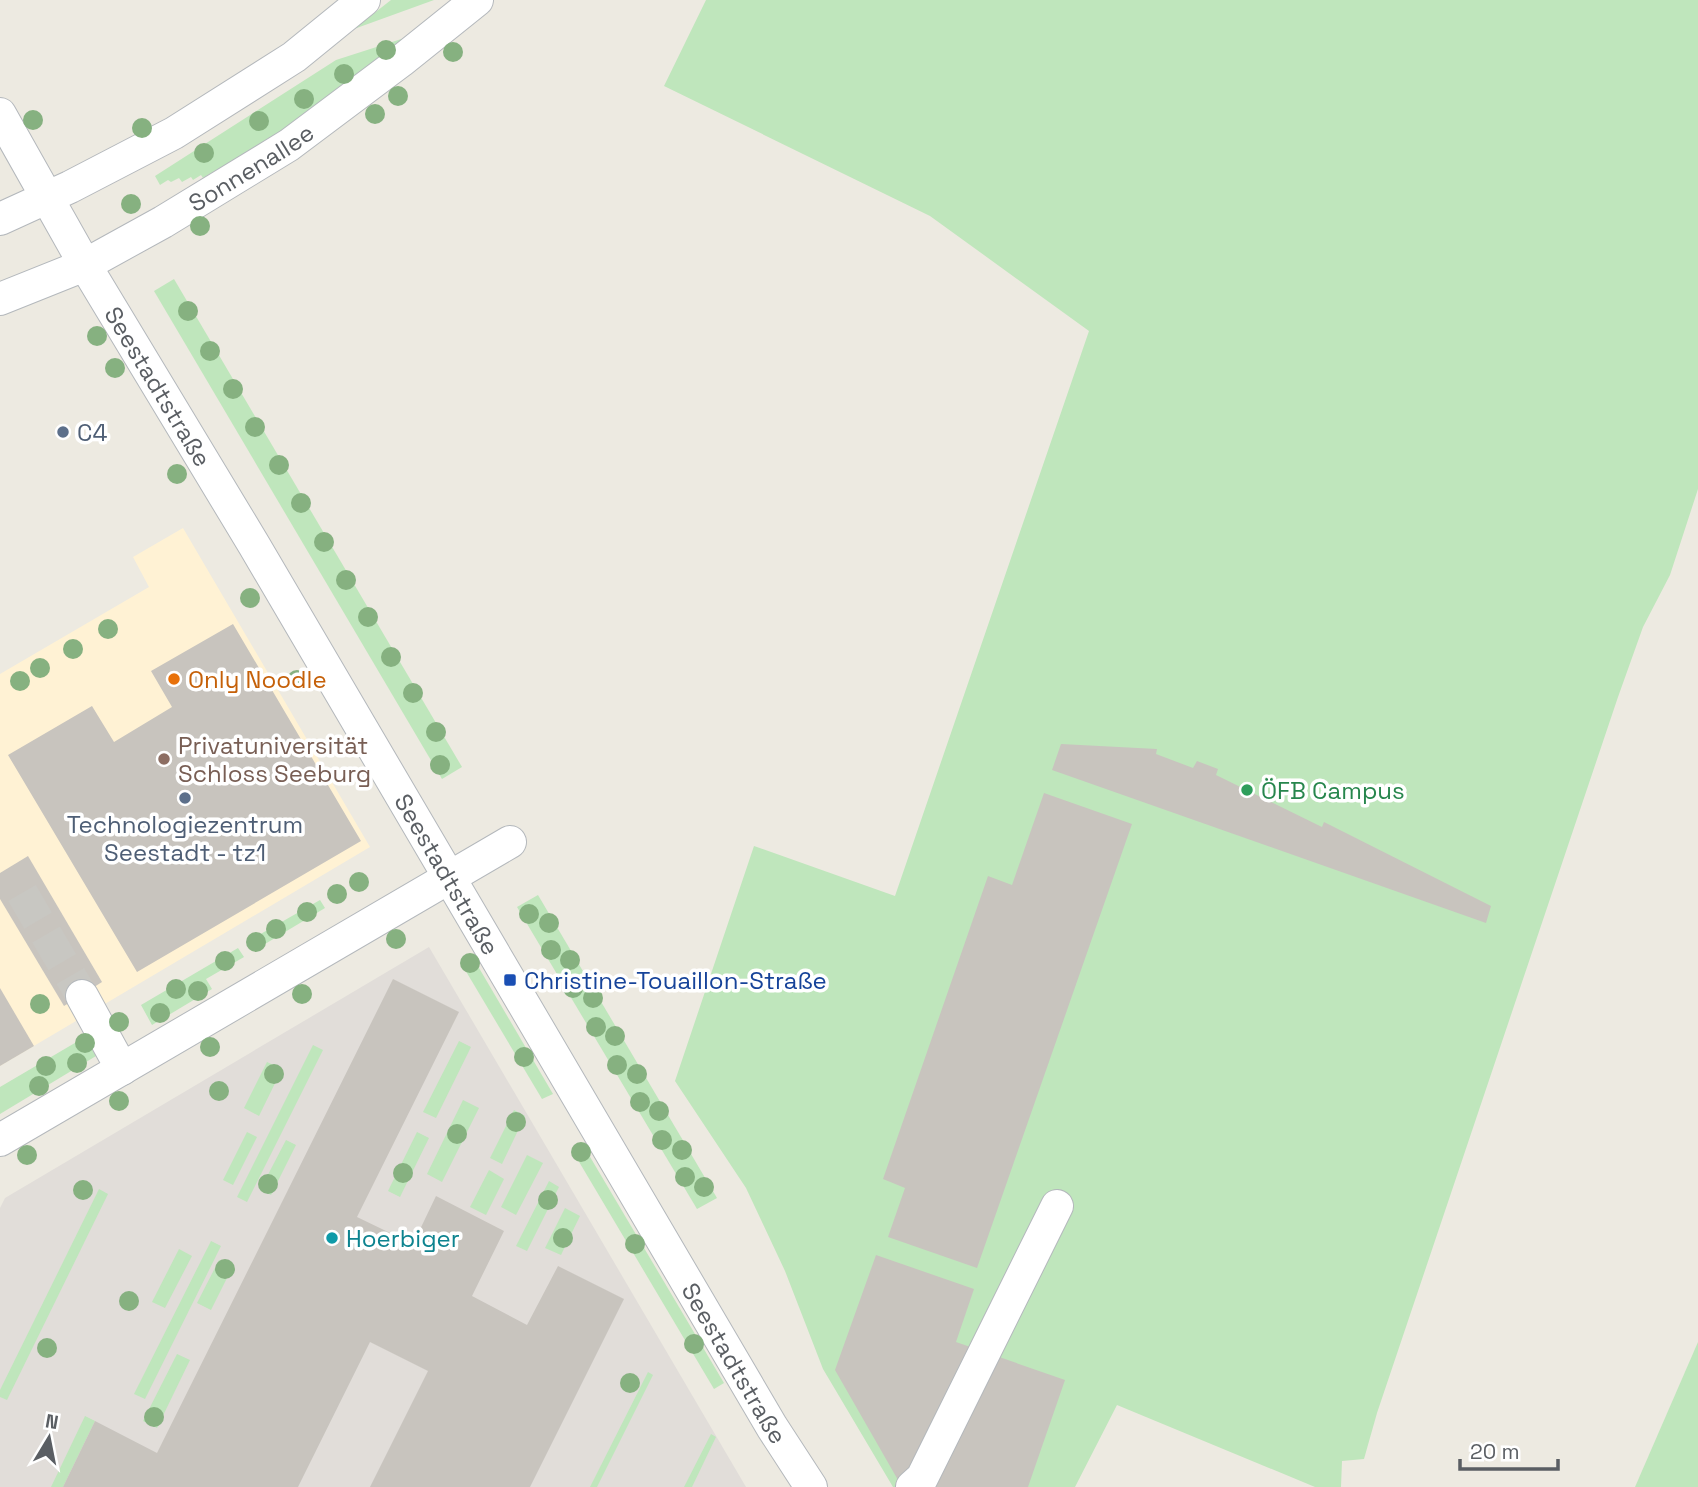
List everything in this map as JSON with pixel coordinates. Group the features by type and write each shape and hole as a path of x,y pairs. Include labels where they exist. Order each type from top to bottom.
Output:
{"street":[{"path":"0,219 48,198 174,133 294,57 364,0"},
{"name":"Sonnenallee","path":"0,299 85,265 163,222 289,145 477,0"},
{"name":"Seestadtstraße","path":"0,114 85,265 451,878 772,1426 811,1487"},
{"path":"0,1140 510,842"},
{"path":"82,996 122,1069"},
{"path":"912,1487 922,1478 1057,1206"}],"shaded area":[{"path":"183,528 370,847 0,1066 0,674 149,587 133,557"},
{"path":"429,947 746,1487 0,1487 0,1208 5,1198"}],"green space":[{"path":"391,0 434,0 354,29"},
{"name":"ÖFB Campus","path":"706,0 1698,0 1698,489 1670,575 1643,627 1618,697 1377,1413 1364,1459 1342,1461 1341,1487 1315,1487 1117,1405 1075,1487 893,1487 823,1369 785,1271 746,1188 675,1081 754,846 895,896 1089,331 930,216 664,86"},
{"path":"420,33 375,69 214,177 211,173 203,178 201,175 182,182 179,178 171,182 168,180 160,185 155,176 336,60"},
{"path":"174,279 462,767 442,779 154,291"},
{"path":"538,895 717,1198 697,1209 517,907"},
{"path":"320,900 325,908 255,950 250,940"},
{"path":"238,948 244,957 206,979 212,989 152,1025 141,1005"},
{"path":"472,956 553,1094 542,1099 461,963"},
{"path":"85,1037 96,1056 0,1114 0,1087"},
{"path":"459,1041 471,1047 436,1118 423,1112"},
{"path":"313,1045 323,1050 247,1202 237,1197"},
{"path":"267,1062 282,1069 259,1116 244,1108"},
{"path":"463,1100 479,1108 442,1182 427,1174"},
{"path":"514,1110 525,1116 502,1164 490,1158"},
{"path":"247,1132 257,1137 233,1185 223,1180"},
{"path":"417,1132 429,1138 400,1197 388,1191"},
{"path":"286,1140 296,1145 271,1195 260,1190"},
{"path":"583,1145 724,1383 714,1389 572,1150"},
{"path":"527,1155 543,1163 516,1215 501,1207"},
{"path":"489,1170 504,1179 486,1215 470,1207"},
{"path":"549,1181 559,1187 527,1251 516,1246"},
{"path":"99,1189 108,1194 7,1400 0,1397 0,1390"},
{"path":"565,1208 580,1216 561,1255 545,1248"},
{"path":"211,1241 221,1246 145,1399 134,1394"},
{"path":"179,1249 192,1256 165,1308 152,1302"},
{"path":"219,1260 233,1266 211,1310 197,1303"},
{"path":"1698,1342 1698,1487 1635,1487"},
{"path":"177,1354 190,1360 157,1428 143,1421"},
{"path":"648,1372 653,1375 597,1487 590,1487"},
{"path":"85,1416 95,1421 63,1487 51,1487"},
{"path":"711,1434 716,1437 692,1487 684,1487"}],"building":[{"name":"Technologiezentrum Seestadt - tz1","path":"233,624 361,841 137,972 8,755 92,706 114,742 172,707 151,671"},
{"path":"1061,744 1157,749 1156,754 1193,768 1197,761 1218,769 1216,775 1322,827 1324,822 1491,906 1486,923 1052,770"},
{"path":"1044,793 1132,824 977,1268 888,1237 905,1188 883,1179 988,876 1012,885"},
{"path":"28,856 102,982 64,1006 0,899 0,873"},
{"name":"Hoerbiger","path":"393,979 459,1012 357,1217 413,1244 436,1196 504,1231 472,1296 527,1325 558,1266 624,1299 530,1487 370,1487 428,1371 370,1342 298,1487 63,1487 95,1421 157,1453"},
{"path":"0,988 34,1046 0,1066"},
{"path":"876,1255 974,1289 956,1342 1065,1380 1028,1487 902,1487 835,1370"}],"tunnel":[{"path":"22,893 82,996"}],"place":[{"name":"C4","path":"63,432"},
{"name":"Only Noodle","path":"174,679"},
{"name":"Privatuniversität Schloss Seeburg","path":"164,759"},
{"name":"ÖFB Campus","path":"1247,790"},
{"name":"Technologiezentrum Seestadt - tz1","path":"185,798"},
{"name":"Christine-Touaillon-Straße","path":"510,980"},
{"name":"Hoerbiger","path":"332,1238"}]}
